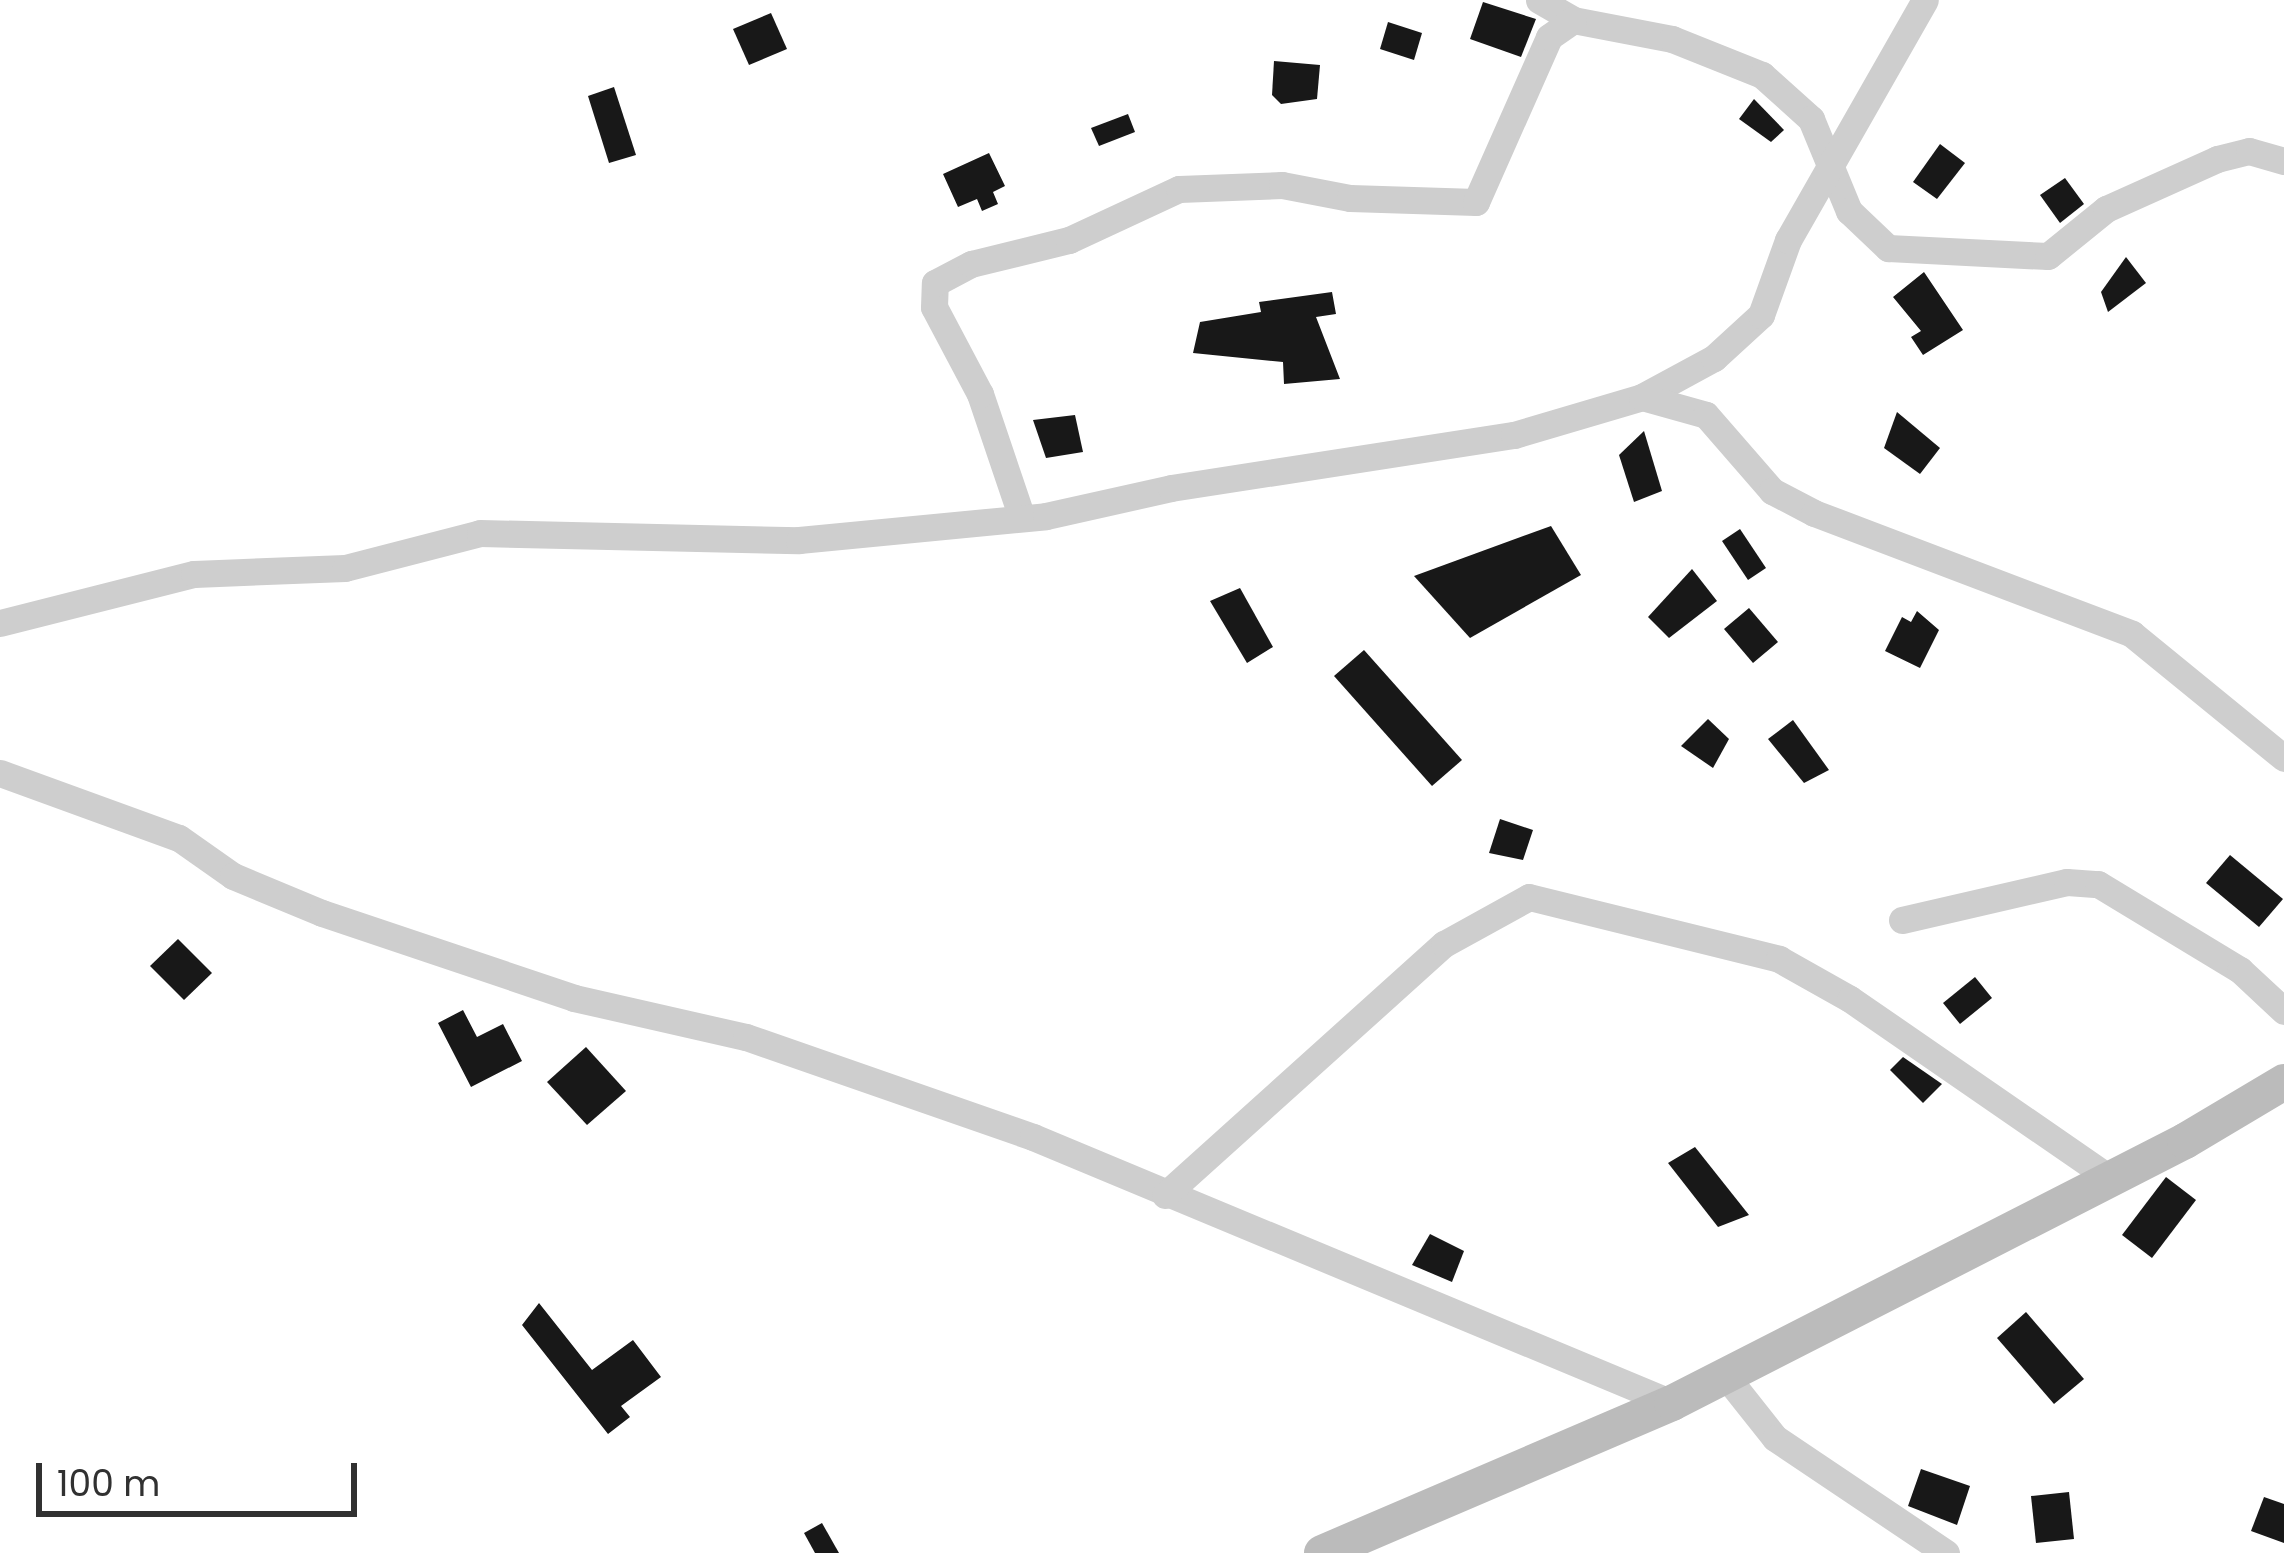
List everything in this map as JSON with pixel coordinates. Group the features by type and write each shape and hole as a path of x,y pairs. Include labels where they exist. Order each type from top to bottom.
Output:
{"street":[{"path":"1539,0 1573,20 1672,39 1762,75 1811,119 1849,211 1888,248 2011,258 2048,256 2106,209 2216,159 2249,151 2284,161"},
{"path":"0,623 194,574 345,568 480,533 799,541 1022,518 1514,435 1642,397 1746,334 1774,295 1788,240 1834,170 1925,0"},
{"path":"1022,518 980,394 934,307 935,283 971,264 1069,240 1179,189 1282,185 1350,198 1476,202 1549,37 1573,20"},
{"path":"1642,397 1706,415 1772,491 1848,530 2132,634 2284,758"},
{"path":"0,772 179,838 233,876 322,913 574,998 746,1037 1033,1137 1672,1403"},
{"path":"1902,920 2067,883 2098,884 2240,970 2284,1011"},
{"path":"1165,1195 1444,944 1529,897 1779,959 1850,999 2111,1179"},
{"path":"1322,1553 1672,1403 2111,1179 2284,1082"},
{"path":"1725,1375 1775,1438 1946,1553"}],"building":[{"path":"1483,2 1536,19 1521,57 1470,39"},
{"path":"771,13 787,49 749,65 733,29"},
{"path":"1388,22 1422,33 1414,60 1380,49"},
{"path":"1274,61 1320,65 1317,99 1281,104 1272,95"},
{"path":"614,87 636,155 609,163 588,96"},
{"path":"1754,99 1784,130 1771,142 1739,119"},
{"path":"1128,114 1135,132 1099,146 1091,128"},
{"path":"1940,144 1965,163 1937,199 1913,182"},
{"path":"989,153 1005,186 993,192 998,204 982,211 977,199 958,207 943,174"},
{"path":"2065,178 2084,204 2060,223 2040,195"},
{"path":"2126,257 2146,283 2108,312 2101,292"},
{"path":"1924,272 1963,330 1923,355 1911,337 1921,331 1893,297"},
{"path":"1332,292 1336,314 1316,317 1340,379 1284,384 1283,362 1193,353 1200,322 1261,312 1259,302"},
{"path":"1897,412 1940,448 1920,474 1884,448"},
{"path":"1075,415 1083,452 1046,458 1033,420"},
{"path":"1644,431 1662,491 1634,502 1619,455"},
{"path":"1551,526 1581,575 1470,638 1414,576"},
{"path":"1740,529 1766,568 1748,580 1722,541"},
{"path":"1692,569 1717,601 1669,638 1648,617"},
{"path":"1240,588 1273,647 1247,663 1210,601"},
{"path":"1749,608 1778,642 1753,663 1724,629"},
{"path":"1917,611 1939,630 1920,668 1885,651 1902,617 1911,622"},
{"path":"1364,650 1462,760 1432,786 1334,676"},
{"path":"1708,719 1729,739 1713,768 1681,746"},
{"path":"1793,720 1829,770 1804,783 1768,739"},
{"path":"1500,819 1533,830 1523,860 1489,853"},
{"path":"2230,855 2283,899 2259,927 2206,883"},
{"path":"178,939 212,973 184,1000 150,966"},
{"path":"1975,977 1992,998 1960,1024 1943,1003"},
{"path":"463,1010 477,1037 503,1024 522,1061 471,1087 438,1023"},
{"path":"586,1047 626,1091 587,1125 547,1082"},
{"path":"1903,1057 1942,1084 1923,1103 1890,1070"},
{"path":"1695,1147 1749,1215 1718,1227 1668,1163"},
{"path":"2166,1177 2196,1200 2152,1258 2122,1235"},
{"path":"1430,1234 1464,1251 1452,1282 1412,1265"},
{"path":"539,1303 592,1370 633,1340 661,1377 621,1406 630,1417 608,1434 522,1325"},
{"path":"2026,1312 2084,1379 2054,1404 1997,1338"},
{"path":"1921,1469 1970,1486 1957,1525 1908,1506"},
{"path":"2069,1492 2074,1539 2036,1543 2031,1496"},
{"path":"2264,1497 2284,1504 2284,1543 2251,1531"},
{"path":"822,1523 839,1553 815,1553 804,1533"}]}
